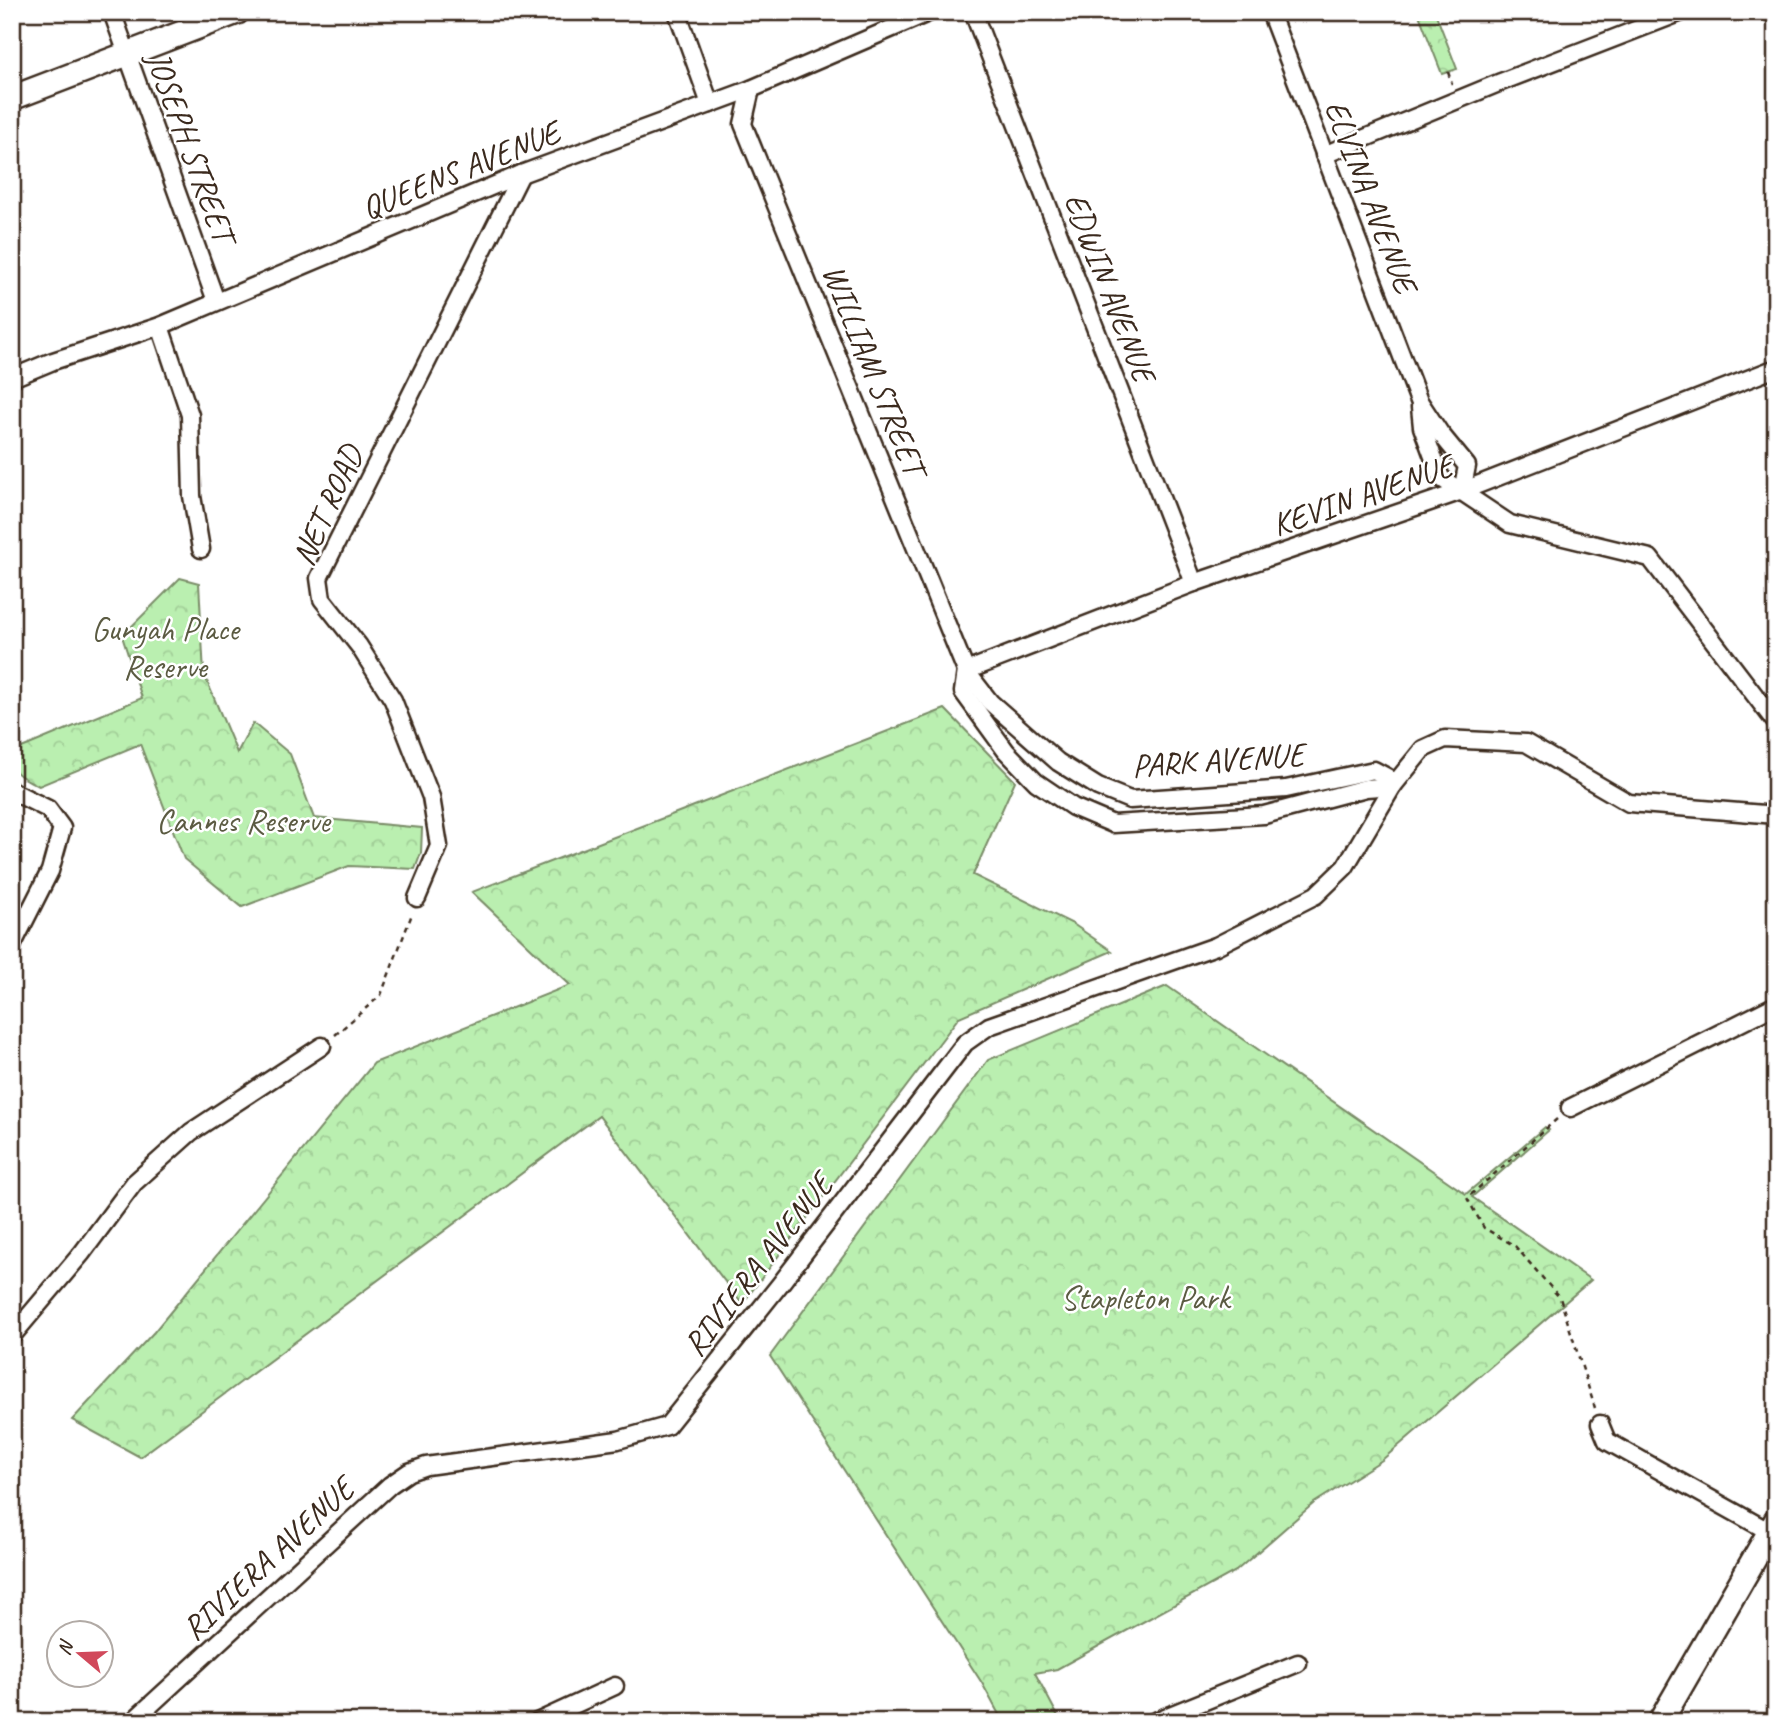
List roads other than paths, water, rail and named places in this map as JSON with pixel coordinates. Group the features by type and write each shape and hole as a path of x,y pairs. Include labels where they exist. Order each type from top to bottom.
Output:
{"street":[{"name":"JOSEPH STREET","path":"112,12 216,301"},
{"path":"12,98 237,12"},
{"path":"677,12 710,104"},
{"name":"QUEENS AVENUE","path":"12,378 53,361 160,326 521,174 751,89 930,12"},
{"name":"EDWIN AVENUE","path":"973,12 1194,583"},
{"name":"ELVINA AVENUE","path":"1270,12 1419,401 1440,433 1467,466 1462,491"},
{"path":"1324,155 1501,82 1682,12"},
{"name":"WILLIAM STREET","path":"751,89 743,124 966,670"},
{"name":"NET ROAD","path":"417,898 439,846 431,797 393,699 359,646 322,599 319,578 521,174"},
{"path":"160,326 190,415 192,496 201,549"},
{"name":"KEVIN AVENUE","path":"966,670 1194,583 1462,491 1776,368"},
{"name":"ELVINA AVENUE","path":"1419,401 1422,427 1441,478 1510,524 1650,558 1776,723"},
{"name":"PARK AVENUE","path":"966,670 990,702 1058,762 1098,787 1130,800 1286,789 1374,769 1387,777 1393,786 1366,788 1264,815 1113,824 1073,807 1036,782 1006,751 963,692 966,670"},
{"path":"1393,786 1423,749 1446,739 1526,743 1629,803 1776,815"},
{"name":"RIVIERA AVENUE","path":"144,1718 390,1485 409,1472 426,1466 618,1440 667,1426 781,1283 965,1043 989,1026 1216,946 1317,895 1345,867 1393,786"},
{"path":"12,791 48,810 62,828 50,871 12,946"},
{"path":"1570,1108 1776,1005"},
{"path":"12,1336 82,1254 134,1184 191,1132 322,1046"},
{"path":"1600,1424 1607,1441 1773,1527 1660,1722"},
{"path":"1153,1722 1298,1663"},
{"path":"537,1722 615,1686"}],"park label":[{"name":"Gunyah Place Reserve","path":"165,647"},
{"name":"Cannes Reserve","path":"243,820"},
{"name":"Stapleton Park","path":"1145,1297"}]}
